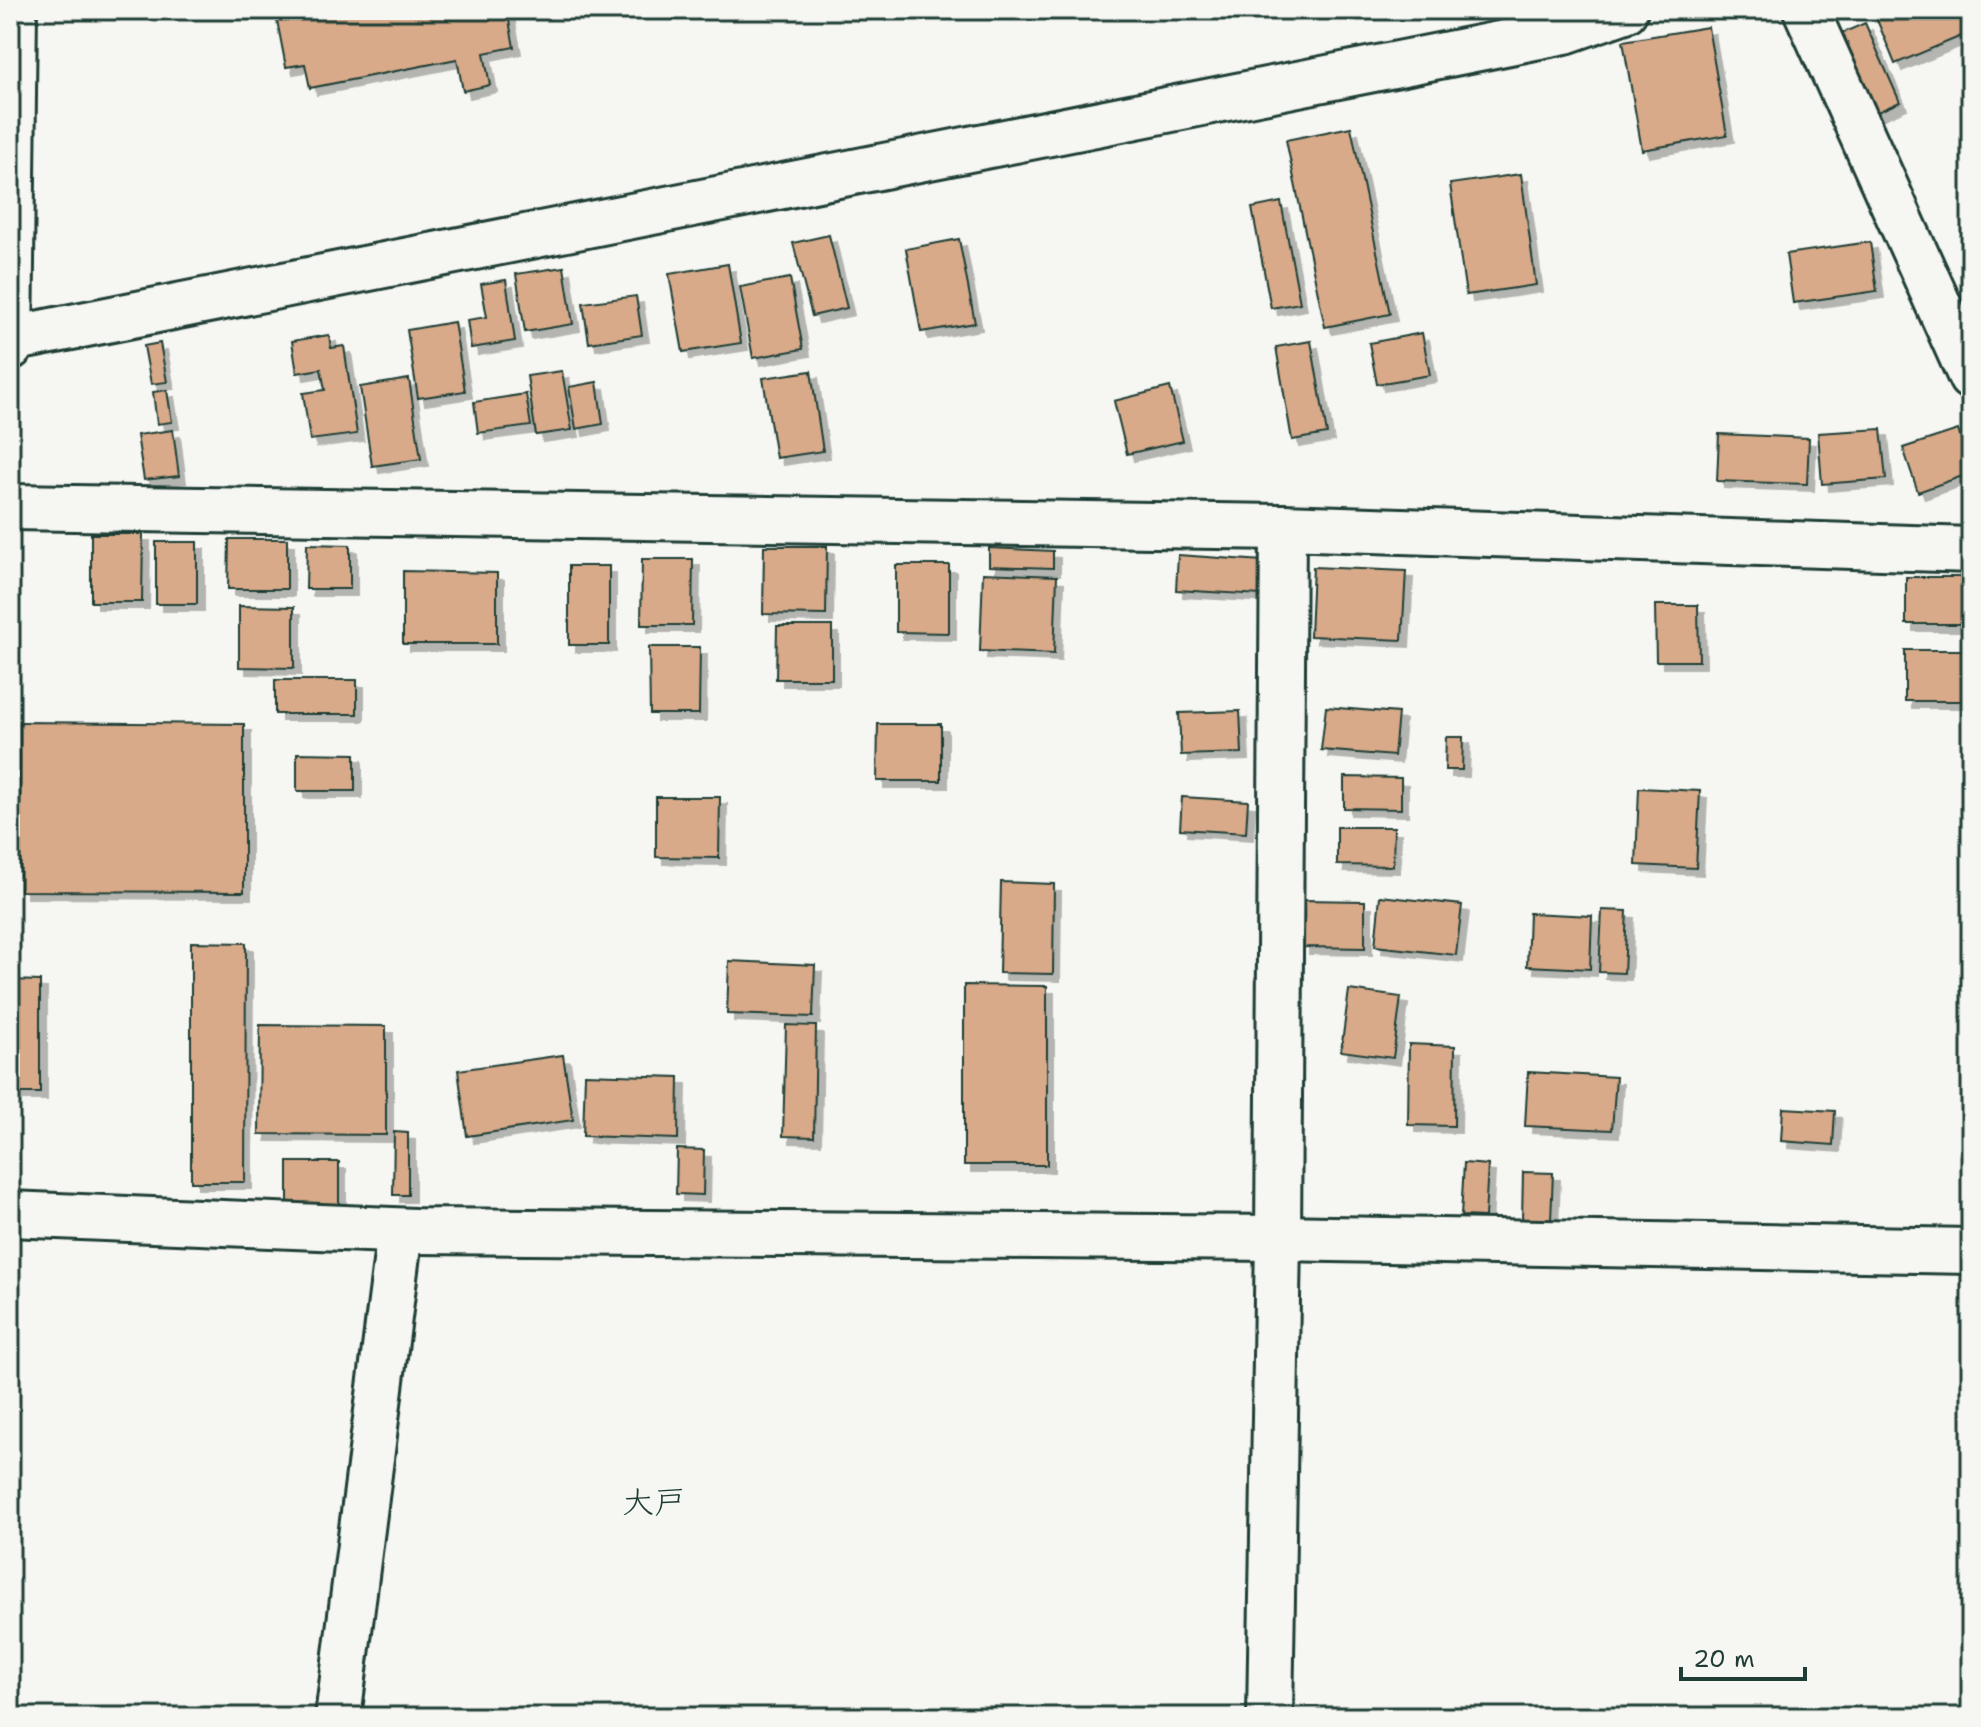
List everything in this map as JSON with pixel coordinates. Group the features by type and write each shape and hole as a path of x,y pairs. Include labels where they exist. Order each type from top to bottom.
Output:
{"street":[{"path":"10,347 14,10"},
{"path":"11,339 1565,31 1625,10"},
{"path":"1806,10 1971,377"},
{"path":"10,507 1283,527 1971,550"},
{"path":"1270,1717 1278,1238 1283,527"},
{"path":"10,1214 400,1231 1278,1238 1971,1251"},
{"path":"338,1717 400,1231"}],"building":[{"path":"275,10 507,10 514,47 484,53 490,85 463,91 457,59 310,88 305,64 286,67"},
{"path":"1873,10 1971,10 1971,32 1895,64"},
{"path":"1865,23 1900,102 1873,114 1838,35"},
{"path":"1708,27 1727,135 1642,150 1623,41"},
{"path":"1351,127 1390,314 1325,327 1286,140"},
{"path":"1521,174 1536,285 1466,295 1450,184"},
{"path":"1281,202 1300,303 1271,308 1252,208"},
{"path":"829,235 847,308 812,316 793,243"},
{"path":"959,239 975,323 921,332 906,249"},
{"path":"1870,242 1877,291 1793,303 1786,254"},
{"path":"728,264 741,343 683,352 669,274"},
{"path":"564,267 573,324 525,332 516,274"},
{"path":"790,278 803,349 753,358 740,287"},
{"path":"506,280 515,341 471,348 467,320 487,317 481,284"},
{"path":"636,296 642,335 589,343 583,303"},
{"path":"454,322 465,391 418,398 407,330"},
{"path":"1422,333 1430,375 1377,384 1369,343"},
{"path":"329,335 331,348 344,346 357,434 310,440 303,393 325,390 321,369 297,373 292,341"},
{"path":"1311,341 1327,434 1292,440 1276,347"},
{"path":"160,343 167,382 151,384 144,346"},
{"path":"562,371 572,430 536,435 527,376"},
{"path":"811,371 823,451 776,458 763,378"},
{"path":"409,379 421,459 372,466 360,387"},
{"path":"597,382 603,424 576,429 569,387"},
{"path":"1170,387 1183,441 1127,454 1114,401"},
{"path":"167,390 172,422 157,424 153,392"},
{"path":"526,394 531,426 478,433 474,402"},
{"path":"1881,429 1886,479 1822,484 1818,433"},
{"path":"173,430 179,476 144,480 137,435"},
{"path":"1958,430 1971,473 1918,492 1903,448"},
{"path":"1719,434 1809,438 1807,484 1717,481"},
{"path":"91,534 143,534 142,602 91,602"},
{"path":"229,539 287,539 287,589 228,589"},
{"path":"156,542 197,542 197,604 156,604"},
{"path":"307,544 350,545 350,589 306,589"},
{"path":"764,546 827,546 826,615 763,614"},
{"path":"989,548 1053,551 1053,568 989,566"},
{"path":"1178,555 1263,561 1261,595 1176,590"},
{"path":"642,559 693,559 692,625 641,625"},
{"path":"896,565 949,565 949,633 896,632"},
{"path":"569,566 609,566 609,645 569,645"},
{"path":"1313,567 1406,571 1402,640 1310,636"},
{"path":"403,571 497,573 497,644 403,644"},
{"path":"983,573 1057,576 1054,654 980,651"},
{"path":"1906,577 1971,577 1971,624 1906,624"},
{"path":"1655,605 1698,605 1699,661 1656,661"},
{"path":"239,606 294,607 294,668 239,667"},
{"path":"777,626 832,626 832,679 776,679"},
{"path":"649,647 700,647 699,714 650,714"},
{"path":"1905,650 1971,650 1971,701 1905,701"},
{"path":"275,680 357,680 357,714 275,714"},
{"path":"1326,707 1398,713 1394,756 1321,750"},
{"path":"1240,711 1242,753 1181,755 1179,713"},
{"path":"20,722 244,724 244,892 20,891"},
{"path":"878,724 941,724 941,781 877,781"},
{"path":"1446,737 1463,737 1462,770 1445,770"},
{"path":"297,753 355,754 355,791 297,791"},
{"path":"1344,777 1401,778 1401,809 1344,808"},
{"path":"1639,788 1700,791 1696,868 1636,865"},
{"path":"656,797 720,797 719,858 656,857"},
{"path":"1182,797 1248,801 1246,833 1180,829"},
{"path":"1337,827 1394,827 1393,866 1337,865"},
{"path":"1001,882 1054,884 1053,974 999,973"},
{"path":"1380,896 1462,905 1456,955 1375,946"},
{"path":"1303,900 1365,901 1365,948 1302,947"},
{"path":"1602,910 1627,911 1624,973 1599,972"},
{"path":"1529,913 1592,916 1590,969 1527,966"},
{"path":"191,942 246,943 245,1182 191,1182"},
{"path":"729,961 815,965 813,1017 727,1014"},
{"path":"10,980 40,981 40,1093 10,1093"},
{"path":"964,985 1047,986 1047,1165 964,1165"},
{"path":"1349,990 1401,997 1393,1058 1341,1051"},
{"path":"260,1025 386,1026 386,1135 259,1134"},
{"path":"786,1025 816,1026 814,1137 783,1136"},
{"path":"1409,1044 1455,1046 1454,1126 1408,1125"},
{"path":"563,1055 573,1120 467,1136 458,1070"},
{"path":"1528,1072 1616,1077 1612,1130 1525,1126"},
{"path":"585,1074 679,1077 678,1139 583,1136"},
{"path":"1783,1108 1835,1111 1833,1145 1781,1141"},
{"path":"394,1132 408,1133 408,1195 393,1195"},
{"path":"677,1149 704,1150 703,1195 676,1194"},
{"path":"288,1162 339,1162 339,1209 288,1208"},
{"path":"1464,1163 1488,1165 1485,1217 1461,1216"},
{"path":"1523,1172 1553,1173 1551,1221 1522,1220"}],"district":[{"name":"大戸","path":"654,1502"}]}
